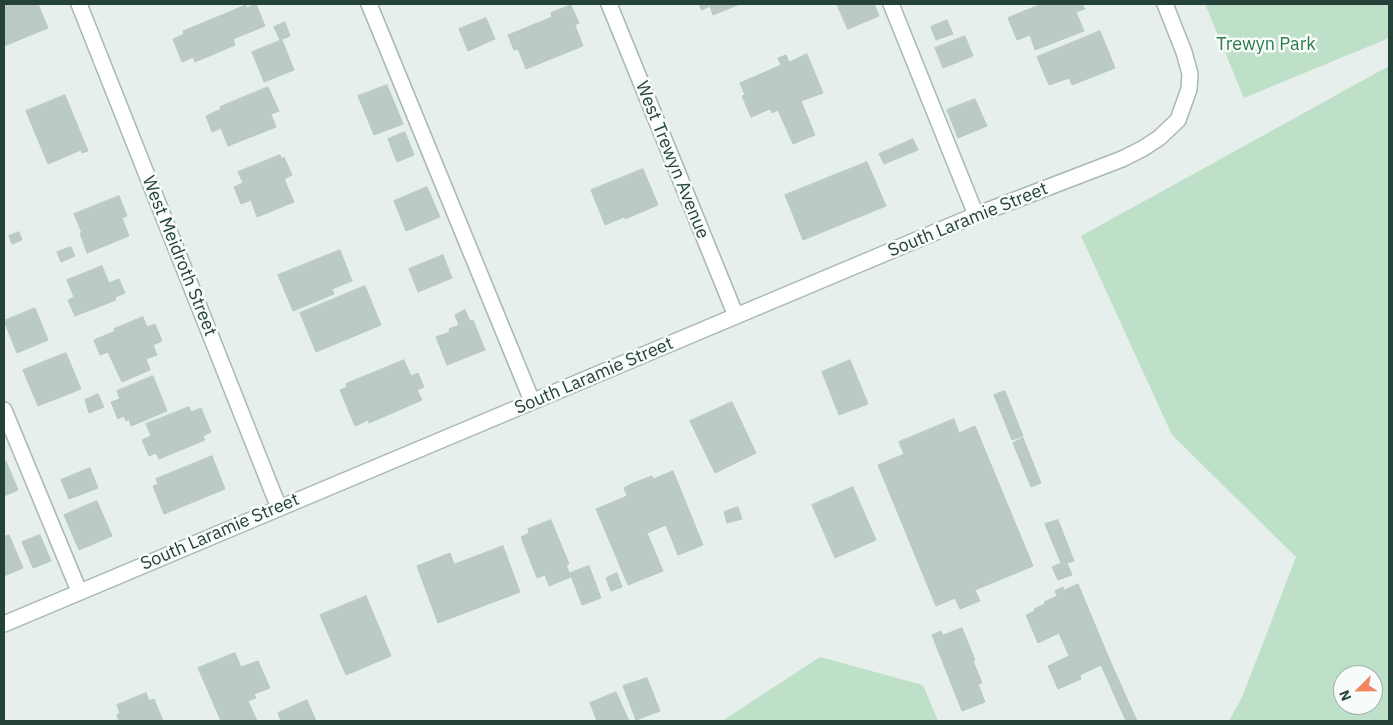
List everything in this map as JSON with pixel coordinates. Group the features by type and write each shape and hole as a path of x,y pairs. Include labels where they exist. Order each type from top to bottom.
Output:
{"street":[{"name":"West Meidroth Street","path":"79,4 280,508"},
{"path":"368,4 532,401"},
{"name":"West Trewyn Avenue","path":"609,4 736,316"},
{"path":"891,4 976,215"},
{"name":"South Laramie Street","path":"4,624 976,215 1122,159 1153,142 1178,120 1189,90 1190,74 1184,52 1165,4"},
{"path":"4,410 79,591"}],"green space":[{"name":"Trewyn Park","path":"1205,4 1389,4 1389,38 1244,98"},
{"path":"1389,66 1389,721 1229,721 1243,695 1296,557 1172,435 1081,236"},
{"path":"820,657 923,685 938,721 722,721"}],"building":[{"path":"4,4 38,4 48,28 4,46"},
{"path":"256,4 265,26 233,39 235,45 195,62 193,57 182,62 173,39 184,34 183,31 246,5 246,8"},
{"path":"699,4 740,4 713,15 710,6 702,10"},
{"path":"837,4 874,4 879,16 848,29"},
{"path":"1042,4 1082,4 1085,9 1076,12 1084,31 1035,50 1030,35 1017,40 1008,18"},
{"path":"571,5 579,23 575,25 583,46 526,69 518,49 514,50 508,35 552,17 551,13"},
{"path":"486,18 495,39 468,51 459,29"},
{"path":"947,20 953,34 936,40 931,27"},
{"path":"285,22 290,36 280,40 274,27"},
{"path":"1100,31 1115,68 1072,85 1069,78 1049,85 1037,57"},
{"path":"965,36 973,56 943,68 935,48"},
{"path":"282,40 294,70 264,82 252,52"},
{"path":"807,54 823,93 801,101 815,135 793,144 778,110 772,113 770,109 751,117 742,96 745,95 740,83 781,65 778,58 786,55 789,62"},
{"path":"387,85 403,124 374,135 358,96"},
{"path":"268,87 279,111 271,114 276,127 228,146 221,128 212,132 206,116 221,109 220,107"},
{"path":"65,95 88,151 82,153 81,150 48,164 26,111"},
{"path":"975,99 987,126 958,138 947,110"},
{"path":"405,132 414,155 397,162 388,139"},
{"path":"913,139 918,150 884,164 879,154"},
{"path":"280,155 282,159 284,157 292,175 284,179 294,202 257,217 251,200 241,204 234,187 243,183 238,172"},
{"path":"867,162 886,206 803,240 785,195"},
{"path":"643,169 658,205 605,225 591,190"},
{"path":"427,187 440,217 406,231 394,201"},
{"path":"119,196 127,216 122,218 129,236 87,253 80,233 82,233 74,214"},
{"path":"19,232 22,240 12,244 9,236"},
{"path":"71,247 75,256 61,262 57,252"},
{"path":"340,250 352,281 332,289 334,294 293,311 278,275"},
{"path":"443,255 452,278 418,292 409,269"},
{"path":"102,266 109,283 119,279 125,293 115,297 116,300 75,316 68,300 74,297 67,280"},
{"path":"365,286 381,325 316,352 300,313"},
{"path":"35,308 48,340 17,353 4,321"},
{"path":"465,310 470,321 473,320 485,350 447,365 436,337 450,332 449,329 459,325 455,315"},
{"path":"143,317 147,327 155,324 162,341 153,345 157,355 146,359 150,370 122,382 108,352 100,355 94,340"},
{"path":"66,353 81,389 38,406 23,370"},
{"path":"404,360 411,376 418,373 424,387 417,390 422,400 369,423 368,420 355,426 340,390 347,387 346,384"},
{"path":"850,360 868,404 839,415 822,372"},
{"path":"153,376 167,411 131,426 129,419 126,421 124,416 118,419 111,402 120,399 117,391"},
{"path":"1005,391 1023,436 1012,440 994,395"},
{"path":"98,394 104,407 89,413 85,400"},
{"path":"732,402 756,453 715,473 690,421"},
{"path":"189,407 191,412 201,408 211,432 203,436 205,440 159,459 156,453 149,456 142,440 151,436 146,424"},
{"path":"954,419 959,433 975,426 1033,566 975,590 980,601 960,609 955,598 936,606 878,465 904,454 899,442"},
{"path":"1023,438 1041,483 1031,487 1013,443"},
{"path":"212,456 225,489 164,514 153,486 158,484 156,479"},
{"path":"6,461 18,490 4,496 4,462"},
{"path":"90,468 98,488 69,499 61,480"},
{"path":"673,471 703,545 678,555 666,525 647,533 663,571 628,585 596,509 627,496 624,488 633,483 652,476 653,479"},
{"path":"853,487 876,540 835,558 812,505"},
{"path":"97,501 112,536 79,550 64,515"},
{"path":"738,507 742,519 727,523 724,512"},
{"path":"551,520 569,564 566,565 571,577 549,586 545,575 537,578 521,537 529,533 528,529"},
{"path":"1058,520 1074,561 1067,563 1072,575 1058,580 1052,567 1061,563 1045,524"},
{"path":"9,535 23,568 4,576 4,537"},
{"path":"40,535 51,561 33,568 22,542"},
{"path":"503,546 520,592 438,623 417,566 450,553 454,564"},
{"path":"589,566 601,598 582,605 570,573"},
{"path":"617,573 622,587 611,591 606,578"},
{"path":"1078,584 1137,721 1126,721 1101,665 1080,675 1081,679 1058,689 1048,666 1069,656 1059,633 1038,643 1026,615 1045,604 1044,602 1057,596 1055,591 1063,587 1064,590"},
{"path":"366,596 391,656 346,675 320,615"},
{"path":"962,628 975,660 973,661 982,683 978,684 985,702 962,711 932,635 941,631 943,635"},
{"path":"235,653 241,667 258,661 270,688 254,694 256,698 248,701 257,721 221,721 198,668"},
{"path":"647,678 660,711 636,720 623,686"},
{"path":"616,692 629,721 597,721 590,703"},
{"path":"146,693 149,701 154,699 163,721 119,721 117,715 120,713 117,705"},
{"path":"307,700 316,721 281,721 278,713"}]}
